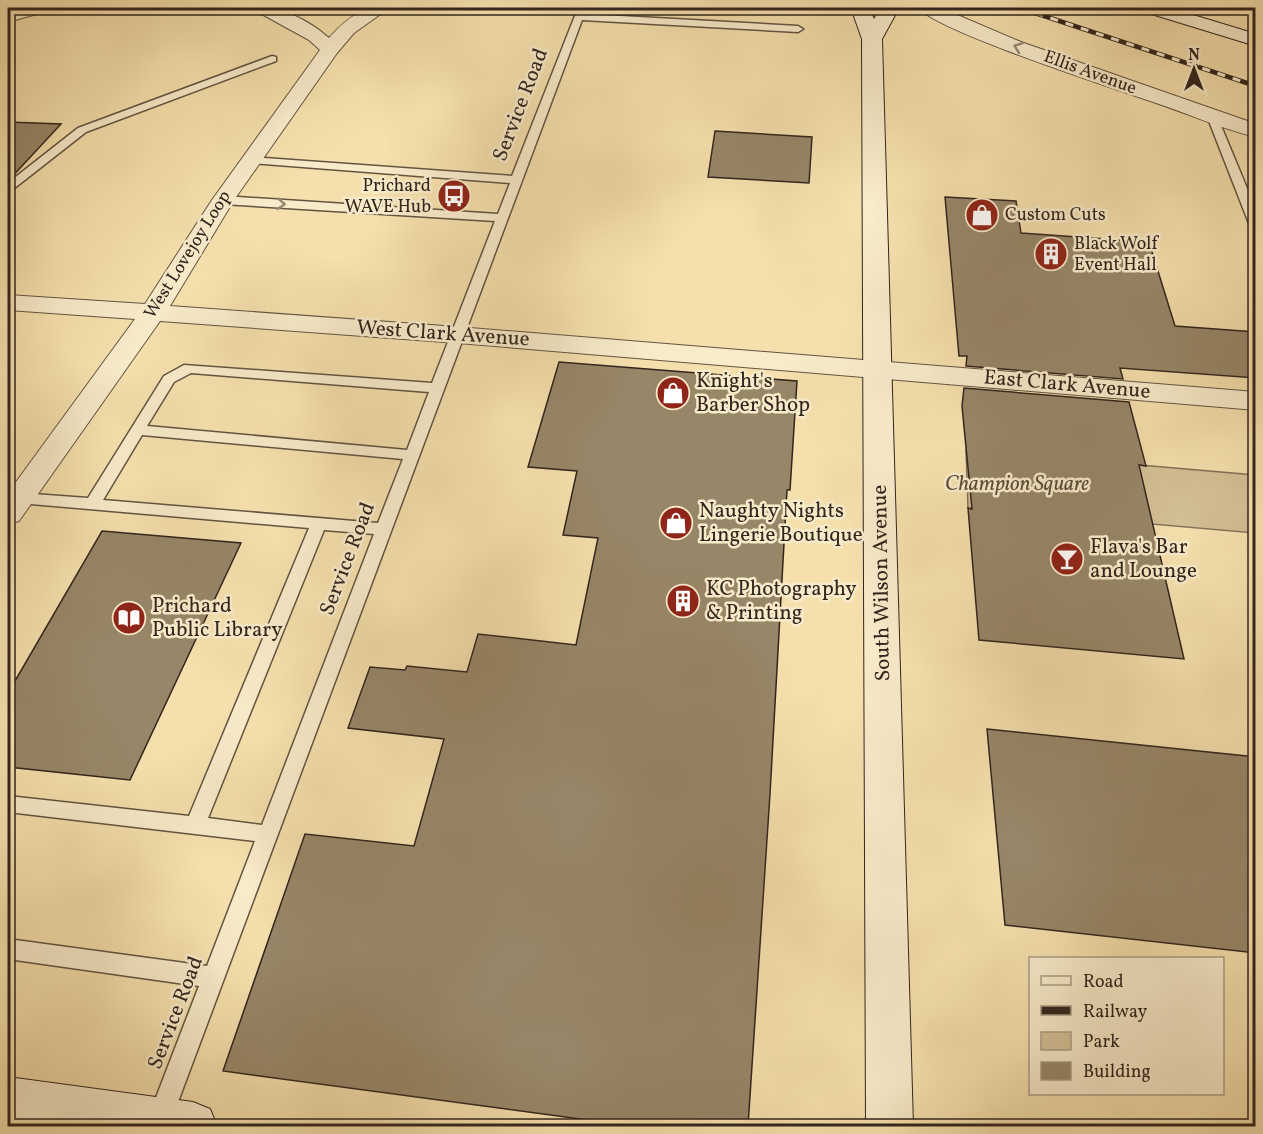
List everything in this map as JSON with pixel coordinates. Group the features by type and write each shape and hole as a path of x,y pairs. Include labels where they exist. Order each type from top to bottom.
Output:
{"main road":[{"name":"South Wilson Avenue","path":"860,8 872,39 890,1126"},
{"path":"872,39 890,8"},
{"path":"1152,8 1256,40"},
{"path":"1172,14 1224,22 1256,31"},
{"path":"8,1100 170,1125"}],"street":[{"path":"8,17 38,8"},
{"path":"264,8 316,36 330,49"},
{"name":"West Lovejoy Loop","path":"13,506 154,311 223,200 330,49 347,29 380,8"},
{"name":"Ellis Avenue","path":"928,8 951,20 1014,45 1256,131"},
{"name":"West Clark Avenue","path":"8,302 458,334 879,369"},
{"name":"East Clark Avenue","path":"879,369 1256,401"}],"lane":[{"path":"580,12 798,29"},
{"name":"Service Road","path":"170,1125 213,978 580,12"},
{"path":"8,188 82,130 272,58"},
{"path":"1212,116 1256,226"},
{"path":"251,160 516,180"},
{"path":"223,200 502,218"},
{"path":"92,504 169,379 189,368 438,388"},
{"path":"138,430 411,455"},
{"path":"13,506 92,504 383,529"},
{"path":"195,825 319,523"},
{"path":"8,804 268,834"},
{"path":"8,949 213,978"}],"green space":[{"name":"Champion Square","path":"966,450 1255,475 1255,533 968,508"}],"building":[{"path":"8,122 61,124 8,181"},
{"path":"715,131 812,137 809,183 708,177"},
{"path":"945,197 1016,201 1021,233 1149,242 1175,326 1256,332 1256,378 1120,368 1123,379 966,366 967,356 959,356"},
{"path":"559,362 797,381 790,490 787,490 748,1126 632,1126 223,1071 305,834 414,846 444,739 348,728 370,667 405,670 407,666 467,672 478,634 576,645 598,538 563,535 577,471 528,467"},
{"path":"964,388 1129,402 1146,466 1139,465 1184,659 979,640 968,508 972,509 962,406"},
{"name":"Prichard Public Library","path":"102,531 241,543 130,780 8,767 8,693"},
{"path":"987,729 1256,757 1256,953 1005,925"}],"railway":[{"path":"1020,8 1256,86"}],"place":[{"name":"Prichard WAVE Hub","path":"454,196"},
{"name":"Custom Cuts","path":"982,215"},
{"name":"Black Wolf Event Hall","path":"1051,254"},
{"name":"Knight's Barber Shop","path":"673,393"},
{"name":"Naughty Nights Lingerie Boutique","path":"676,523"},
{"name":"Flava's Bar and Lounge","path":"1067,559"},
{"name":"KC Photography & Printing","path":"683,601"},
{"name":"Prichard Public Library","path":"129,618"}]}
